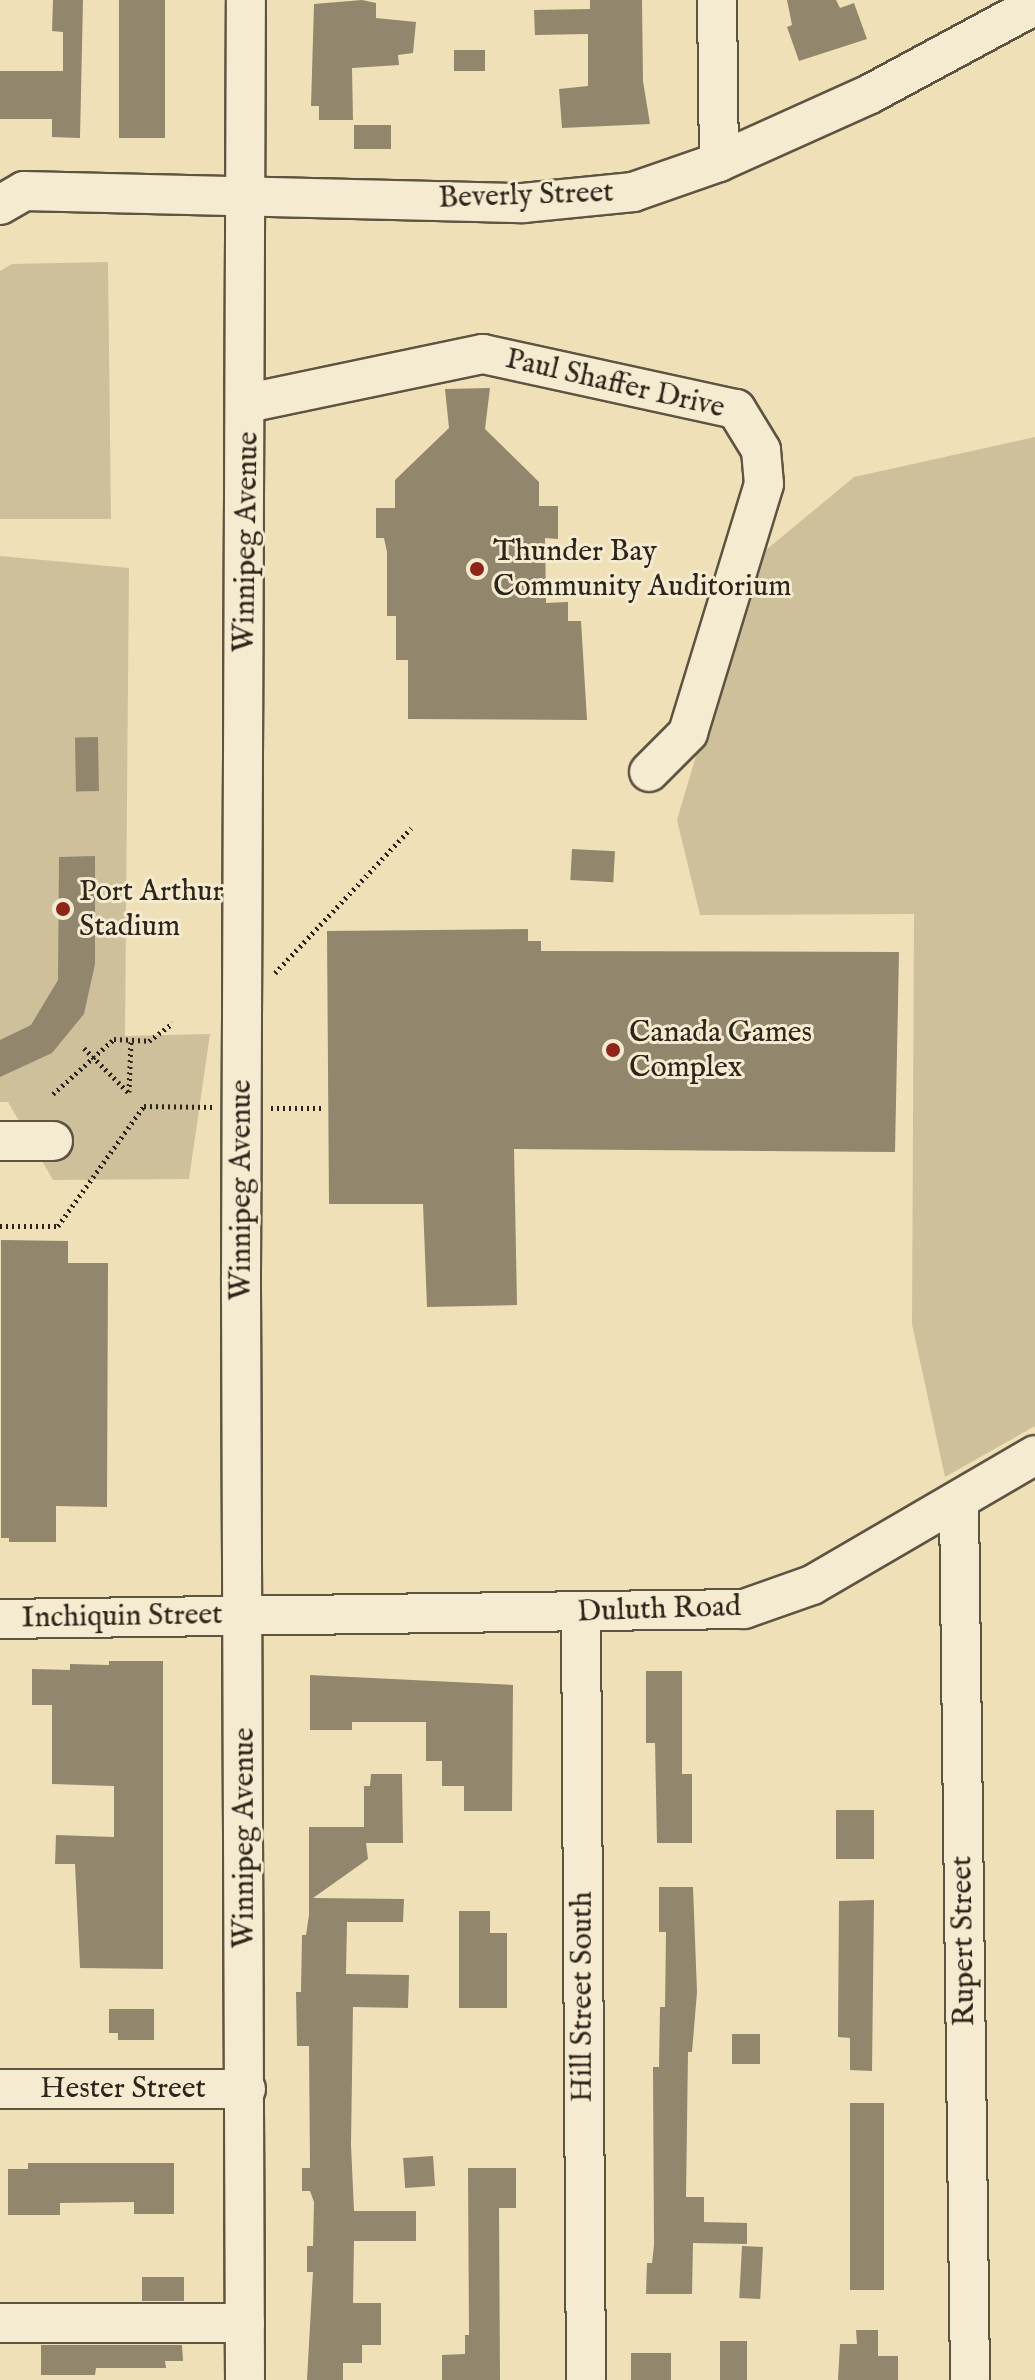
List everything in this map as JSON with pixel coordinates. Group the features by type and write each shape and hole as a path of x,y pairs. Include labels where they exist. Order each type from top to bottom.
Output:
{"street":[{"name":"Winnipeg Avenue","path":"245,2380 242,1108 248,403 246,0"},
{"path":"717,0 719,162"},
{"name":"Beverly Street","path":"8,190 523,203 633,192 719,162 870,94 1035,5"},
{"name":"Paul Shaffer Drive","path":"248,403 483,354 736,409 761,450 764,484 688,733 649,772"},
{"path":"0,1141 53,1141"},
{"name":"Duluth Road","path":"244,1616 718,1613 769,1604 959,1503 1035,1455"},
{"name":"Rupert Street","path":"959,1503 970,2380"},
{"name":"Hill Street South","path":"581,1613 586,2380"},
{"name":"Inchiquin Street","path":"0,1619 244,1616"},
{"name":"Hester Street","path":"0,2089 246,2089"},
{"path":"0,2323 245,2323"}],"path":[{"path":"269,985 282,960 411,828"},
{"path":"53,1094 114,1039 149,1041 173,1023"},
{"path":"84,1048 129,1093 131,1040"},
{"path":"0,1226 58,1226 144,1106 322,1108"}],"shaded area":[{"path":"108,262 111,519 0,519 0,271 12,264"},
{"path":"1035,437 1035,1426 945,1477 912,1324 914,914 700,915 677,820 754,560 854,477"},
{"name":"Port Arthur Stadium","path":"0,556 129,568 125,1036 210,1034 189,1179 53,1180 8,1102 0,1102"}],"building":[{"path":"53,0 83,0 80,138 52,137 52,119 0,119 0,71 63,71 63,32 52,31"},
{"path":"119,0 165,0 165,138 119,138"},
{"path":"362,0 376,3 376,18 416,22 413,53 398,55 399,65 352,68 353,120 319,120 319,106 311,106 314,4"},
{"path":"590,0 642,0 643,81 650,124 562,128 559,89 588,86 588,34 535,35 534,10 590,9"},
{"path":"787,0 836,0 840,8 854,3 867,39 799,61 787,27 792,25"},
{"path":"454,50 485,50 485,71 454,71"},
{"path":"354,125 391,125 391,149 354,149"},
{"name":"Thunder Bay Community Auditorium","path":"490,388 485,429 539,482 539,506 558,506 558,539 545,538 546,603 568,602 568,621 581,621 587,720 408,719 408,660 396,660 396,616 387,616 387,552 384,538 376,538 376,508 395,508 395,480 449,428 445,389"},
{"path":"75,737 98,737 99,791 76,791"},
{"path":"572,849 615,851 613,882 570,880"},
{"path":"95,856 95,964 84,1014 52,1053 0,1077 0,1040 31,1025 58,980 59,857"},
{"name":"Canada Games Complex","path":"528,929 528,941 541,941 541,951 899,952 895,1152 514,1149 517,1305 427,1307 423,1204 329,1204 327,931"},
{"path":"1,1240 68,1241 68,1263 108,1263 107,1507 56,1506 56,1542 9,1542 9,1538 1,1538"},
{"path":"109,1661 163,1661 163,1969 80,1968 75,1864 55,1864 56,1835 114,1837 114,1786 52,1784 52,1705 32,1705 32,1669 70,1670 70,1664 109,1665"},
{"path":"646,1671 682,1671 682,1774 692,1774 692,1843 657,1843 655,1743 646,1743"},
{"path":"310,1675 513,1685 512,1811 464,1811 464,1786 442,1786 442,1761 426,1761 426,1722 352,1722 352,1730 310,1730"},
{"path":"371,1774 402,1774 403,1843 366,1843 368,1859 313,1898 404,1899 403,1922 347,1922 346,1974 409,1975 408,2008 353,2007 351,2145 354,2211 416,2211 416,2241 354,2241 353,2303 381,2303 381,2345 362,2345 362,2363 343,2363 343,2380 307,2380 313,2272 307,2272 307,2246 313,2246 314,2202 310,2191 302,2191 302,2168 310,2168 309,2046 297,2046 296,1992 301,1992 302,1935 306,1935 309,1915 309,1827 364,1827 364,1786 370,1786"},
{"path":"836,1810 874,1810 874,1859 836,1859"},
{"path":"659,1887 693,1887 697,1992 692,2052 688,2052 686,2197 704,2197 704,2222 747,2223 747,2244 693,2243 692,2294 646,2294 647,2263 652,2263 654,2245 653,2067 659,2067 660,2007 665,2007 666,1932 659,1932"},
{"path":"874,1900 872,2071 850,2070 850,2038 838,2037 839,1901"},
{"path":"459,1911 490,1911 490,1933 507,1933 507,2008 459,2008"},
{"path":"109,2009 154,2009 154,2040 118,2040 118,2033 109,2033"},
{"path":"732,2034 760,2034 760,2064 732,2064"},
{"path":"850,2103 884,2103 884,2290 850,2290"},
{"path":"433,2156 435,2186 405,2188 403,2158"},
{"path":"28,2163 174,2163 174,2214 134,2214 134,2202 60,2203 60,2215 8,2215 8,2169 28,2169"},
{"path":"468,2168 516,2168 516,2208 499,2208 500,2380 442,2380 442,2355 465,2354 465,2335 469,2335"},
{"path":"742,2246 763,2247 760,2299 739,2298"},
{"path":"142,2277 184,2277 184,2301 142,2301"},
{"path":"856,2330 878,2330 878,2356 898,2356 898,2380 838,2380 840,2344 857,2344"},
{"path":"720,2341 747,2341 747,2380 720,2380"},
{"path":"41,2345 182,2345 183,2361 165,2361 166,2368 96,2368 95,2375 41,2375"},
{"path":"631,2353 671,2353 671,2380 631,2380"}],"place":[{"name":"Thunder Bay Community Auditorium","path":"477,569"},
{"name":"Port Arthur Stadium","path":"63,909"},
{"name":"Canada Games Complex","path":"613,1050"}]}
